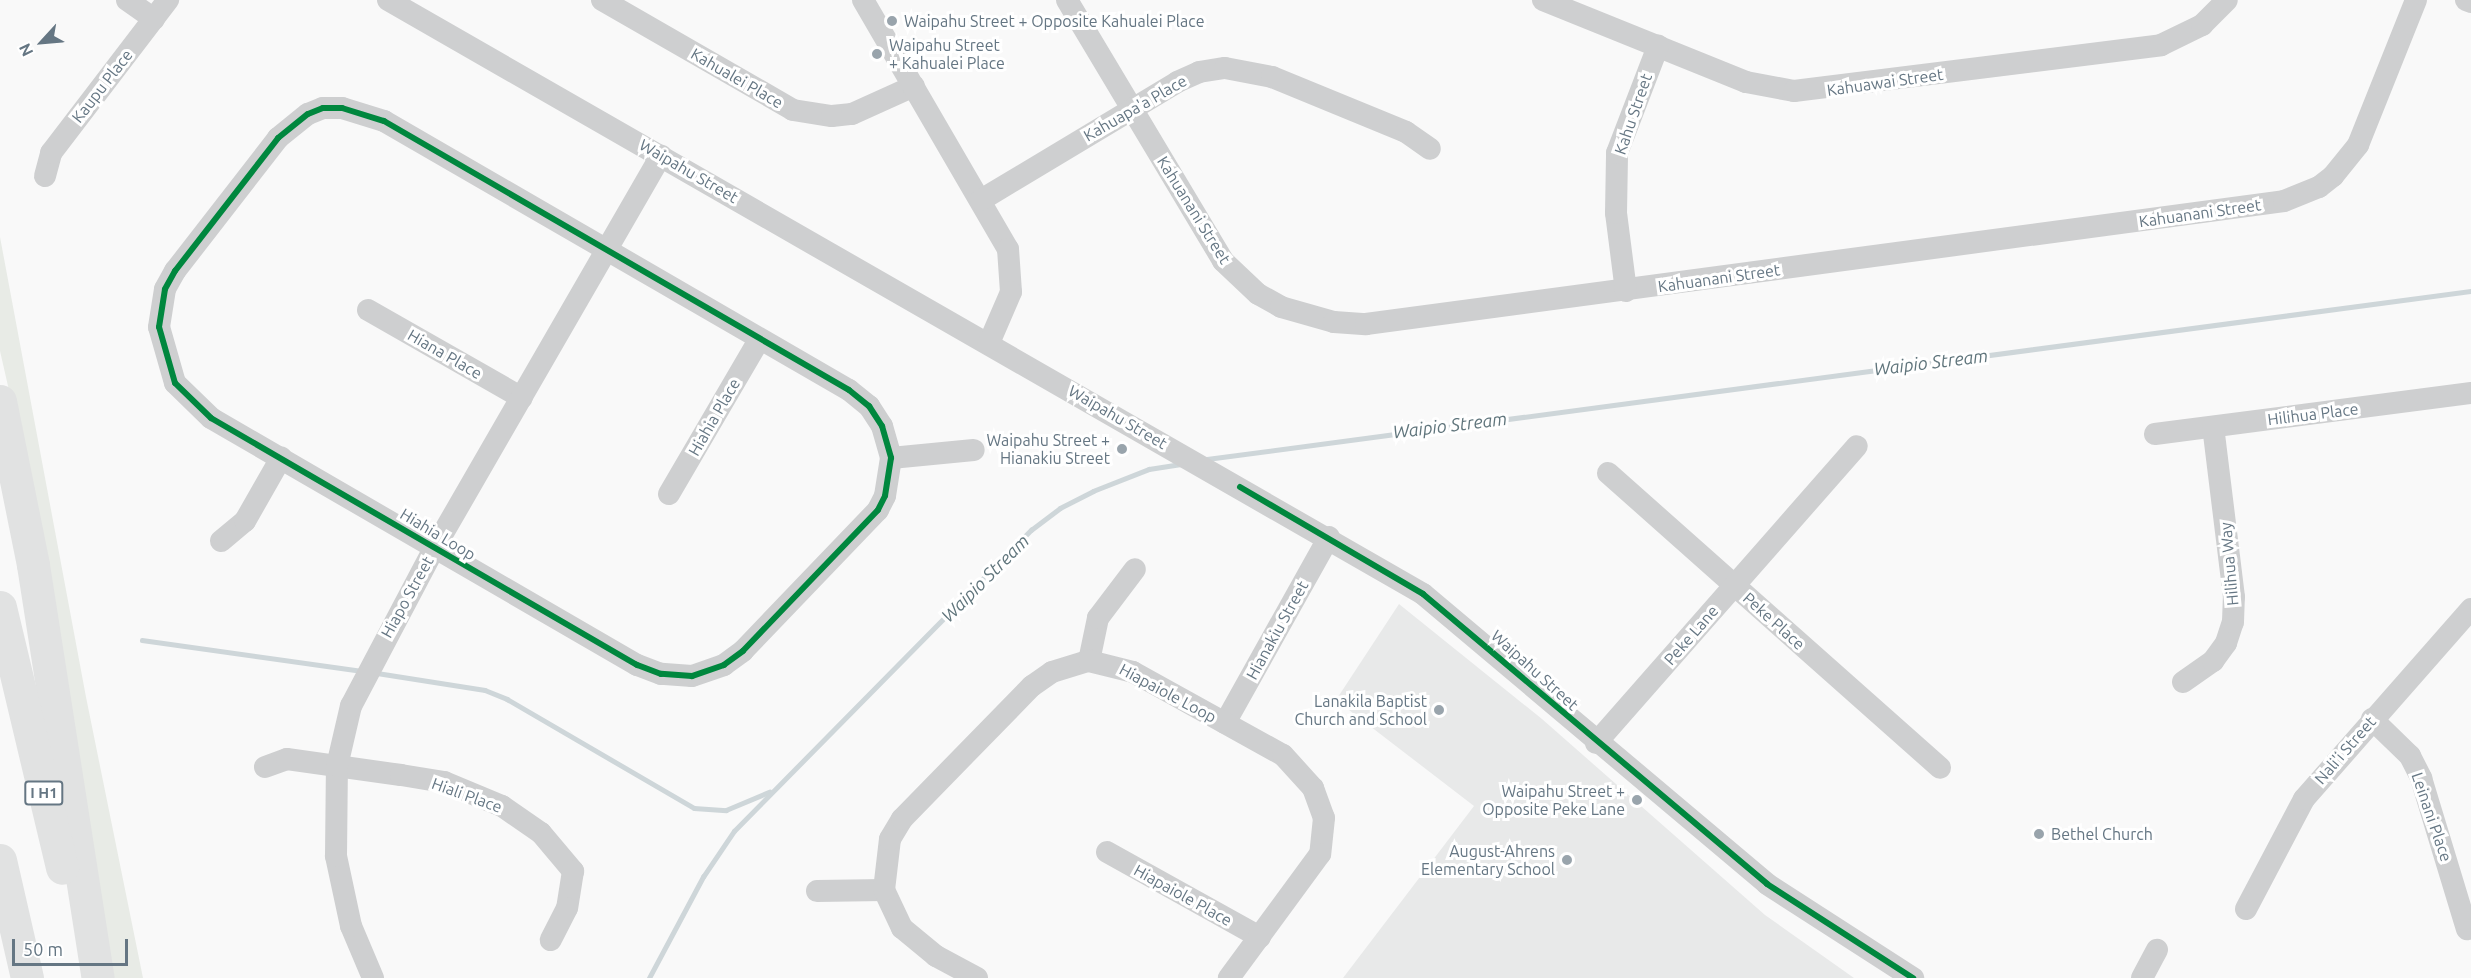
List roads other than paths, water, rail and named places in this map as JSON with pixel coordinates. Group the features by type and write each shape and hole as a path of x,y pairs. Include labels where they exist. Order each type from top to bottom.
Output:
{"highway":[{"path":"0,401 33,566 99,978"},
{"name":"I H1","path":"0,607 88,978"},
{"path":"0,860 27,978"},
{"path":"0,900 21,978"}],"street":[{"path":"127,0 154,19"},
{"name":"Kaupu Place","path":"45,176 51,153 168,0"},
{"name":"Waipahu Street","path":"388,0 1329,537 1423,594 1462,623 1596,743 1767,884 1913,978"},
{"name":"Kahualei Place","path":"602,0 793,110 832,116 852,114 914,86"},
{"path":"863,0 1008,249 1012,278 1007,303 989,343"},
{"name":"Kahuanani Street","path":"1067,0 1223,261 1258,294 1306,317 1366,324 1626,291 2284,201 2302,195 2333,176 2358,145 2416,0"},
{"name":"Kahuawai Street","path":"1543,0 1769,88 1820,91 2161,45 2202,26 2226,0"},
{"path":"2466,0 2471,2"},
{"name":"Kahu Street","path":"1626,291 1616,213 1617,153 1658,46"},
{"name":"Kahuapa'a Place","path":"981,200 1132,109 1199,72 1250,70 1406,132 1430,149"},
{"name":"Hiahia Loop","path":"342,108 384,121 606,250 849,390 869,406 889,443 891,458 885,495 868,522 742,651 724,665 692,676 661,674 637,664 211,418 186,397 175,383 162,346 161,307 175,272 278,138 308,114 342,108"},
{"name":"Hiapo Street","path":"373,978 351,926 336,856 337,766 351,706 378,649 435,547 661,155"},
{"name":"Hiana Place","path":"368,310 522,398"},
{"name":"Hiahia Place","path":"669,494 759,339"},
{"name":"Hilihua Place","path":"2156,434 2471,393"},
{"name":"Hilihua Way","path":"2183,682 2213,661 2226,643 2233,622 2234,597 2213,427"},
{"name":"Peke Lane","path":"1596,743 1857,446"},
{"path":"891,458 974,450"},
{"path":"221,541 245,521 281,458"},
{"name":"Peke Place","path":"1608,473 1940,768"},
{"name":"Hianakiu Street","path":"1225,723 1329,537"},
{"path":"1089,661 1098,618 1135,569"},
{"name":"Nali'i Street","path":"2246,909 2304,799 2471,609"},
{"name":"Hiapaiole Loop","path":"884,890 890,839 902,819 1032,686 1062,668 1089,661 1133,672 1283,755 1300,770 1313,788 1324,818 1320,854 1229,978"},
{"name":"Leinani Place","path":"2372,719 2403,748 2421,778 2467,929"},
{"name":"Hiali Place","path":"265,767 287,759 444,783 502,806 541,833 573,871 567,908 551,940"},
{"name":"Hiapaiole Place","path":"1107,852 1260,937"},
{"path":"817,891 884,890 892,911 916,942 977,978"},
{"path":"2142,978 2157,950"}],"waterway":[{"name":"Waipio Stream","path":"1207,459 2471,291"},
{"name":"Waipio Stream","path":"649,978 703,877 734,831 1031,530 1060,508 1093,491 1149,469 1181,464"},
{"path":"142,640 362,671"},
{"path":"377,673 485,690 507,699 694,808 726,810 769,792"}],"place":[{"name":"Waipahu Street + Opposite Kahualei Place","path":"892,21"},
{"name":"Waipahu Street + Kahualei Place","path":"877,54"},
{"name":"Waipahu Street + Hianakiu Street","path":"1122,449"},
{"name":"Lanakila Baptist Church and School","path":"1439,710"},
{"name":"Waipahu Street + Opposite Peke Lane","path":"1637,800"},
{"name":"Bethel Church","path":"2039,834"},
{"name":"August-Ahrens Elementary School","path":"1567,860"}]}
